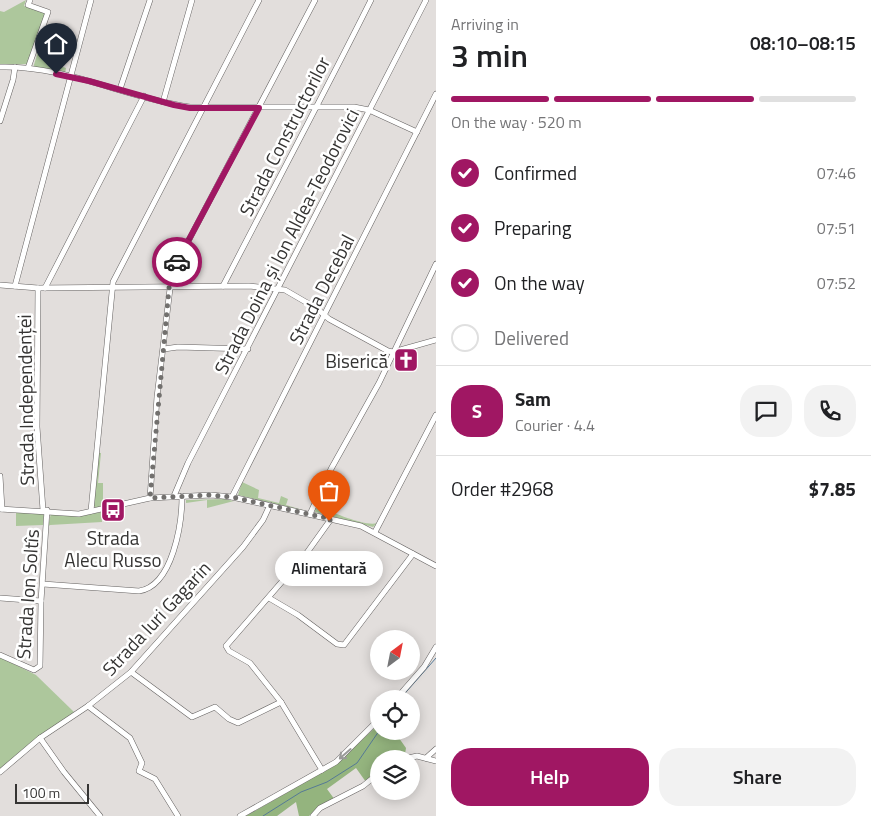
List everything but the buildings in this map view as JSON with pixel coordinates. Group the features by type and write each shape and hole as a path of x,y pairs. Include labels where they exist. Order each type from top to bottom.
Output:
{"street":[{"path":"28,68 48,12 28,5 30,0"},
{"path":"15,286 69,77 92,0"},
{"path":"120,89 150,0"},
{"path":"163,102 192,0"},
{"path":"91,511 112,288 116,274 259,0"},
{"path":"150,498 157,398 172,272 315,0"},
{"name":"Strada Constructorilor","path":"223,286 371,0"},
{"name":"Strada Doina și Ion Aldea-Teodorovici","path":"174,496 426,0"},
{"path":"0,67 28,68 120,89 190,108 354,107 369,110 416,132"},
{"path":"0,121 14,80 14,67"},
{"name":"Strada Decebal","path":"232,497 436,94"},
{"name":"Strada Independenței","path":"45,288 144,96"},
{"path":"310,514 331,470 394,352 436,264"},
{"path":"0,286 38,288 223,286 278,288 302,299 372,343 394,352 436,340"},
{"name":"Strada Independenței","path":"38,288 37,427 45,510"},
{"path":"164,349 178,347 248,349"},
{"path":"375,532 436,415"},
{"path":"0,476 1,509 45,510 72,514 150,498 174,496 232,497 361,526 435,564"},
{"path":"43,584 139,591 147,588 162,573 175,547 182,518 182,496"},
{"name":"Strada Iuri Gagarin","path":"0,772 40,738 88,706 131,672 243,547 263,520 270,505"},
{"name":"Strada Ion Soltîs","path":"0,654 24,667 37,669 40,666 45,510"},
{"path":"322,770 281,702 250,663 229,651 226,646 306,554 331,519"},
{"path":"269,598 298,615 341,645 349,641 413,554"},
{"path":"0,598 41,602"},
{"path":"404,690 424,667 436,647"},
{"path":"131,672 192,718 216,707 229,719 238,722 281,702"},
{"path":"88,706 130,738 142,763 139,771 155,779 178,816"},
{"path":"240,816 322,770 348,751 370,728"},
{"path":"40,738 64,772 100,816"},
{"path":"426,758 436,750"},
{"path":"420,757 436,761"},
{"path":"313,816 320,808 364,786 370,781"}],"green space":[{"path":"26,0 24,6 46,12 28,64 0,65 0,11 4,12"},
{"path":"43,35 58,39 51,63 66,68 65,74 33,68"},
{"path":"98,453 101,453 98,483 103,483 103,506 96,508 93,505"},
{"path":"242,482 259,490 258,498 279,503 281,496 288,499 286,505 306,511 238,495"},
{"path":"224,499 234,501 207,508 207,500 186,503 186,500"},
{"path":"316,506 356,521 377,523 373,527 315,512"},
{"path":"16,512 44,513 43,525 16,526"},
{"path":"101,512 102,522 50,525 48,527 51,513 81,516"},
{"path":"0,657 36,675 74,712 0,769"},
{"path":"370,732 370,740 400,740 406,748 406,750 370,750 370,779 366,782 356,768 327,789 335,800 318,807 309,816 299,816 296,802 277,816 246,816 335,765"}],"waterway":[{"path":"408,690 436,658"},
{"path":"263,816 301,792 327,782 357,763 373,740"}],"way so far":[{"path":"177,262 170,279 164,357 157,398 157,422 150,498 211,495 232,497 331,519 329,521"}],"place":[{"name":"Biserică","path":"406,360"},
{"name":"Strada Alecu Russo","path":"113,510"},
{"name":"Alimentară","path":"329,521"}],"route":[{"path":"56,74 190,108 259,108 205,213 177,262"}]}
